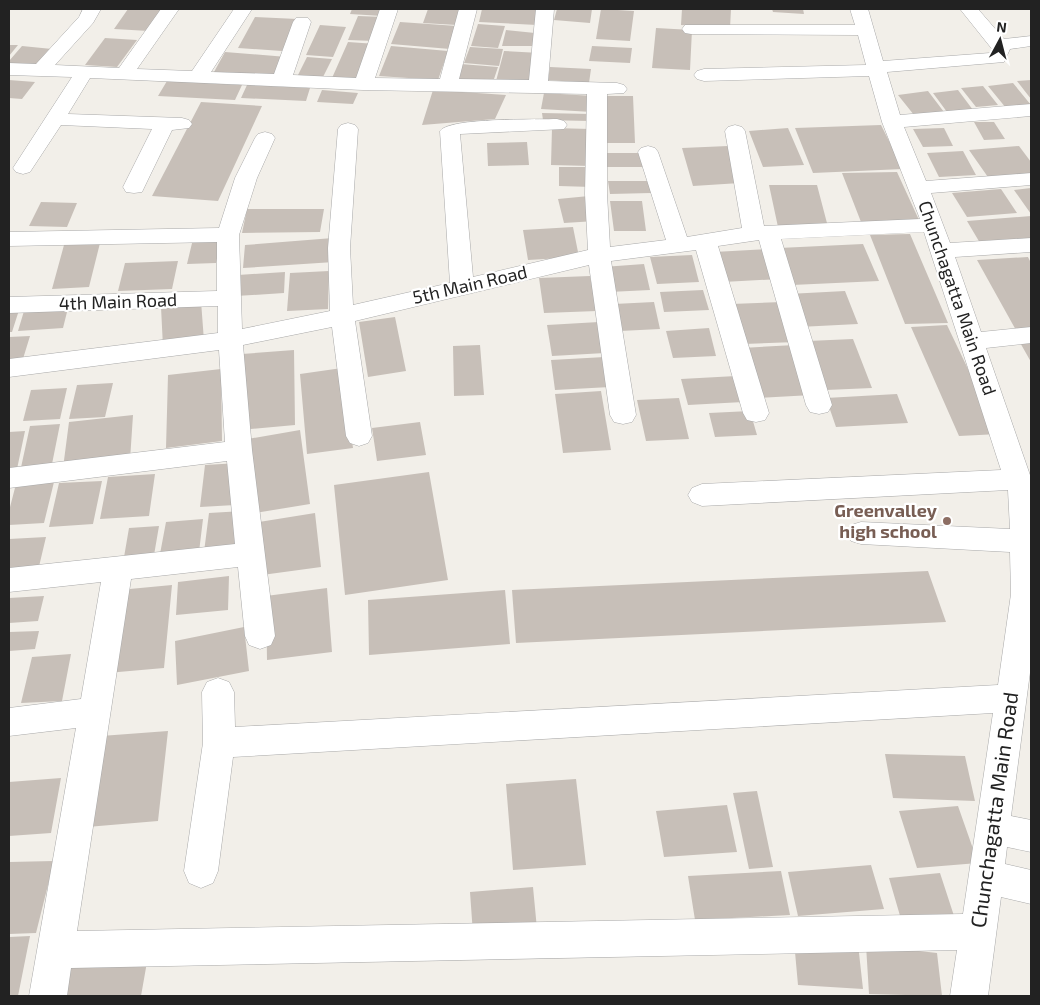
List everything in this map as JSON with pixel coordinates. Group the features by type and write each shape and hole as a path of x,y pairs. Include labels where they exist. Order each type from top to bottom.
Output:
{"street":[{"path":"39,72 87,19 92,9"},
{"path":"125,73 170,9"},
{"path":"197,78 243,9"},
{"path":"363,84 389,9"},
{"path":"448,85 468,9"},
{"path":"538,86 546,9"},
{"path":"969,9 1001,48"},
{"path":"691,29 862,20"},
{"name":"Chunchagatta Main Road","path":"862,20 892,122 933,225 972,341 1021,466 1026,526 1028,594 1011,698 969,996"},
{"path":"281,81 302,22"},
{"path":"704,75 875,68 997,58 1004,45 1031,41"},
{"path":"9,69 39,72 125,73 197,78 363,84 607,88 596,194 599,255 623,415"},
{"path":"24,168 84,73"},
{"path":"892,122 1031,110"},
{"path":"55,119 173,123 134,187"},
{"path":"462,287 450,132 459,128 557,125"},
{"path":"348,129 339,248 342,316 359,436"},
{"path":"735,131 761,232 819,406"},
{"path":"260,636 239,450 230,340 228,235 246,178 265,138"},
{"path":"648,152 679,246"},
{"path":"919,188 1031,179"},
{"name":"5th Main Road","path":"9,368 230,340 292,328 599,255 679,246 761,232 933,225"},
{"path":"9,239 228,235"},
{"path":"704,241 756,413"},
{"path":"942,251 1031,244"},
{"name":"4th Main Road","path":"9,305 228,298"},
{"path":"972,341 1031,335"},
{"path":"9,478 239,450"},
{"path":"702,495 1021,466"},
{"path":"861,533 1026,526"},
{"path":"9,580 252,554"},
{"path":"48,996 118,568"},
{"path":"201,871 220,743 218,692"},
{"path":"220,743 1011,698"},
{"path":"9,722 94,711"},
{"path":"992,828 1031,836"},
{"path":"985,876 1031,887"},
{"path":"55,950 978,932"}],"building":[{"path":"128,9 162,9 149,31 114,29"},
{"path":"352,9 384,9 382,16 350,14"},
{"path":"428,9 463,9 457,25 423,23"},
{"path":"482,9 540,9 537,25 479,22"},
{"path":"557,9 592,9 590,23 554,20"},
{"path":"601,9 634,11 630,41 596,39"},
{"path":"682,9 731,9 730,28 681,25"},
{"path":"772,9 803,9 804,14 773,12"},
{"path":"358,16 384,17 375,41 348,40"},
{"path":"255,17 297,19 282,51 238,48"},
{"path":"400,22 457,26 450,49 391,44"},
{"path":"478,24 505,26 498,48 471,46"},
{"path":"320,25 346,27 333,57 306,55"},
{"path":"656,28 692,30 690,70 652,68"},
{"path":"506,30 535,33 532,46 502,46"},
{"path":"105,38 137,40 117,67 85,65"},
{"path":"348,42 376,44 361,80 332,78"},
{"path":"9,45 18,45 9,56"},
{"path":"22,46 52,49 36,68 9,65 9,61"},
{"path":"391,46 448,51 438,80 379,76"},
{"path":"592,46 632,48 630,63 589,61"},
{"path":"470,47 503,49 499,66 464,63"},
{"path":"504,51 540,53 532,83 496,81"},
{"path":"225,52 287,57 276,77 214,72"},
{"path":"307,57 332,59 323,77 298,75"},
{"path":"461,64 498,67 492,85 455,81"},
{"path":"550,67 591,69 589,83 548,80"},
{"path":"9,80 35,82 22,99 9,98"},
{"path":"1031,80 1031,99 1017,81"},
{"path":"167,81 242,85 235,100 158,96"},
{"path":"1013,83 1031,105 1006,108 988,86"},
{"path":"247,85 310,88 306,101 241,98"},
{"path":"983,86 998,105 976,107 961,88"},
{"path":"322,90 358,93 353,104 317,102"},
{"path":"433,90 506,95 495,119 422,125"},
{"path":"958,90 973,110 947,112 933,93"},
{"path":"928,91 944,112 914,115 898,95"},
{"path":"544,93 593,96 592,112 541,109"},
{"path":"602,96 633,96 635,143 603,143"},
{"path":"201,102 262,106 218,201 152,196"},
{"path":"542,113 591,114 590,121 543,120"},
{"path":"974,122 994,122 1005,139 984,140"},
{"path":"881,125 903,169 813,173 795,128"},
{"path":"552,128 591,129 591,166 551,165"},
{"path":"788,128 804,165 763,167 749,131"},
{"path":"944,128 953,146 923,147 913,129"},
{"path":"527,142 529,165 488,166 487,143"},
{"path":"728,146 740,183 693,186 682,148"},
{"path":"1019,146 1031,162 1031,176 990,180 969,150"},
{"path":"963,151 976,175 939,177 927,153"},
{"path":"602,153 642,153 644,167 604,167"},
{"path":"559,167 592,167 592,187 559,186"},
{"path":"897,172 919,220 861,222 842,173"},
{"path":"608,181 648,181 651,193 610,194"},
{"path":"769,185 817,185 828,227 778,227"},
{"path":"1031,188 1031,214 1014,190"},
{"path":"1001,189 1017,213 967,217 952,193"},
{"path":"589,196 596,221 564,223 558,199"},
{"path":"610,201 642,201 646,231 614,231"},
{"path":"41,202 77,203 67,227 29,226"},
{"path":"247,209 324,209 320,232 242,233"},
{"path":"1031,216 1031,239 980,243 967,221"},
{"path":"573,227 579,257 528,260 523,230"},
{"path":"910,234 948,323 905,324 870,235"},
{"path":"333,238 334,262 243,268 245,245"},
{"path":"193,239 221,239 216,263 187,264"},
{"path":"100,243 89,287 52,289 64,245"},
{"path":"863,244 879,281 792,285 779,248"},
{"path":"769,249 780,279 723,282 714,252"},
{"path":"692,255 699,282 657,284 650,257"},
{"path":"1028,257 1031,263 1031,331 1017,332 977,260"},
{"path":"178,261 172,289 118,291 125,263"},
{"path":"644,264 650,290 609,292 603,267"},
{"path":"329,271 328,309 287,311 290,273"},
{"path":"285,272 284,293 236,296 238,275"},
{"path":"590,276 597,311 544,313 539,278"},
{"path":"703,290 709,310 664,312 660,292"},
{"path":"845,291 858,324 799,327 788,294"},
{"path":"201,301 204,341 163,347 161,307"},
{"path":"654,302 660,329 620,331 614,304"},
{"path":"782,302 796,342 743,344 731,304"},
{"path":"9,307 20,307 12,332 9,332"},
{"path":"68,308 63,328 18,331 24,311"},
{"path":"395,317 406,371 368,377 359,322"},
{"path":"599,322 605,353 552,356 547,325"},
{"path":"947,325 999,434 959,436 911,327"},
{"path":"709,328 716,356 673,358 666,331"},
{"path":"30,336 22,362 9,363 9,337"},
{"path":"1031,338 1031,362 1018,339"},
{"path":"853,339 872,388 826,390 808,341"},
{"path":"480,345 484,395 454,396 453,346"},
{"path":"795,345 812,395 757,398 742,348"},
{"path":"294,350 295,425 240,430 242,354"},
{"path":"605,357 610,387 555,390 551,360"},
{"path":"342,368 353,448 307,454 300,374"},
{"path":"221,369 222,441 166,448 168,375"},
{"path":"736,376 743,402 688,405 681,379"},
{"path":"113,383 105,417 69,419 77,385"},
{"path":"67,388 60,419 23,421 31,390"},
{"path":"601,391 611,450 563,453 555,394"},
{"path":"897,394 908,423 836,427 826,398"},
{"path":"679,398 689,439 646,441 637,400"},
{"path":"750,411 757,435 715,437 709,413"},
{"path":"133,415 130,460 63,468 69,422"},
{"path":"420,422 426,455 377,461 372,428"},
{"path":"60,424 51,469 20,472 30,426"},
{"path":"300,430 310,504 255,513 248,439"},
{"path":"25,431 17,469 9,470 9,432"},
{"path":"239,463 235,505 200,507 205,465"},
{"path":"429,472 448,580 345,595 334,485"},
{"path":"155,474 149,516 100,519 108,477"},
{"path":"102,481 93,524 49,527 59,483"},
{"path":"54,482 44,523 9,525 9,511 16,484"},
{"path":"243,511 240,549 204,552 209,513"},
{"path":"315,513 321,567 262,575 259,522"},
{"path":"203,519 199,552 160,554 166,522"},
{"path":"159,526 153,561 123,563 129,528"},
{"path":"46,537 37,575 9,576 9,539"},
{"path":"928,571 946,622 516,643 512,590"},
{"path":"229,576 228,610 176,615 178,582"},
{"path":"172,585 164,668 107,673 119,590"},
{"path":"327,588 332,652 267,660 266,596"},
{"path":"505,590 510,644 369,655 368,600"},
{"path":"44,596 38,621 9,623 9,598"},
{"path":"244,627 249,671 177,685 175,641"},
{"path":"39,631 35,649 9,651 9,632"},
{"path":"71,654 62,701 21,703 32,657"},
{"path":"168,731 158,821 87,827 101,736"},
{"path":"885,754 965,756 975,801 893,798"},
{"path":"61,778 51,833 9,836 9,782"},
{"path":"576,779 586,865 513,870 506,784"},
{"path":"757,791 773,867 749,869 733,793"},
{"path":"727,805 737,852 664,857 656,811"},
{"path":"958,806 978,863 917,868 899,811"},
{"path":"54,861 36,933 9,934 9,862"},
{"path":"871,865 884,909 798,916 788,872"},
{"path":"781,871 790,915 695,920 688,876"},
{"path":"940,873 956,922 903,926 889,878"},
{"path":"533,887 537,929 473,934 470,892"},
{"path":"30,936 18,996 9,996 9,937"},
{"path":"794,941 858,944 863,989 798,985"},
{"path":"866,945 937,953 942,996 869,994"},
{"path":"147,962 141,996 62,996 69,965"}],"place":[{"name":"Greenvalley high school","path":"947,521"}]}
